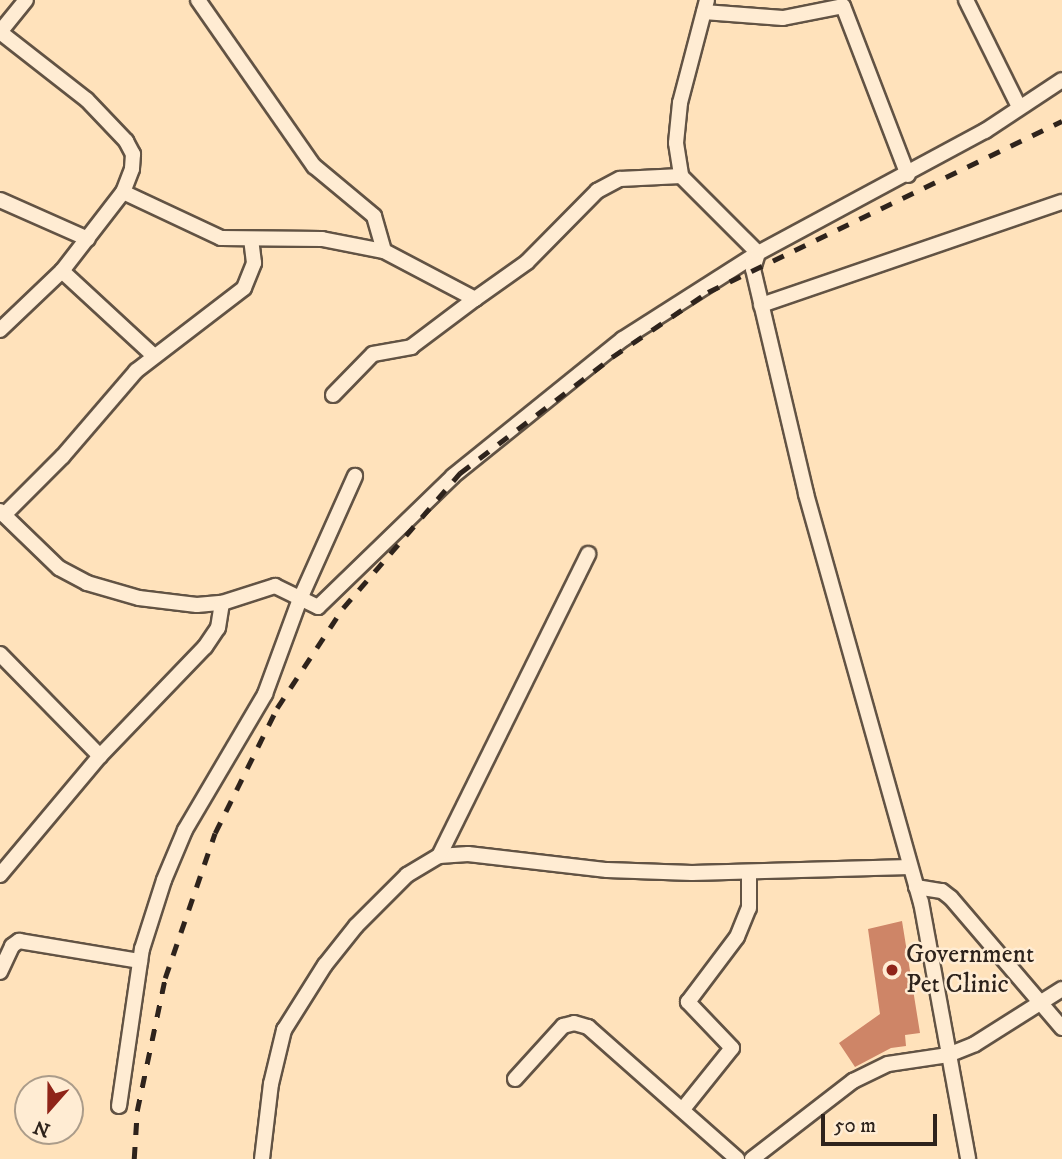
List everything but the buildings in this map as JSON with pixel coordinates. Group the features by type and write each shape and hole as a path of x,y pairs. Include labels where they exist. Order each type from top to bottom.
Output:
{"street":[{"path":"0,330 62,271 123,192 132,169 133,155 126,141 87,100 0,32 26,0"},
{"path":"198,0 314,166 374,216 384,251"},
{"path":"966,0 1019,107"},
{"path":"758,254 681,176 676,143 680,103 705,6 783,18 843,6 908,174"},
{"path":"251,240 254,263 244,288 153,355 63,456 2,513 59,568 87,583 172,604 222,603 262,587 275,586 318,607 326,603 453,476 547,397 623,339 758,254 985,131 1062,80"},
{"path":"333,395 373,354 411,348 527,262 597,191 620,179 681,176"},
{"path":"123,192 221,238 322,239 384,251 475,299"},
{"path":"0,200 88,239"},
{"path":"761,304 1062,202"},
{"path":"758,254 752,269 806,494 916,887 968,1159"},
{"path":"62,271 153,355"},
{"path":"119,1106 140,961 185,830 265,694 300,599 355,476"},
{"path":"439,856 588,554"},
{"path":"0,875 100,756 205,647 218,628 222,603"},
{"path":"0,654 100,756"},
{"path":"262,1159 271,1084 284,1030 325,965 356,926 407,875 439,856 468,853 607,870 749,873 910,867"},
{"path":"683,1109 732,1048 688,1002 737,937 749,908 749,873"},
{"path":"916,887 934,888 951,898 973,929 1044,1002 1062,1028"},
{"path":"0,972 12,946 19,941 140,961"},
{"path":"751,1159 853,1081 888,1064 948,1055 985,1039 1062,989"},
{"path":"515,1079 553,1034 574,1023 609,1043 737,1159"}],"railway":[{"path":"134,1159 137,1111 165,978 215,833 277,708 343,608 460,473 612,357 708,292 1062,121"}],"place":[{"name":"Government Pet Clinic","path":"892,970"}]}
